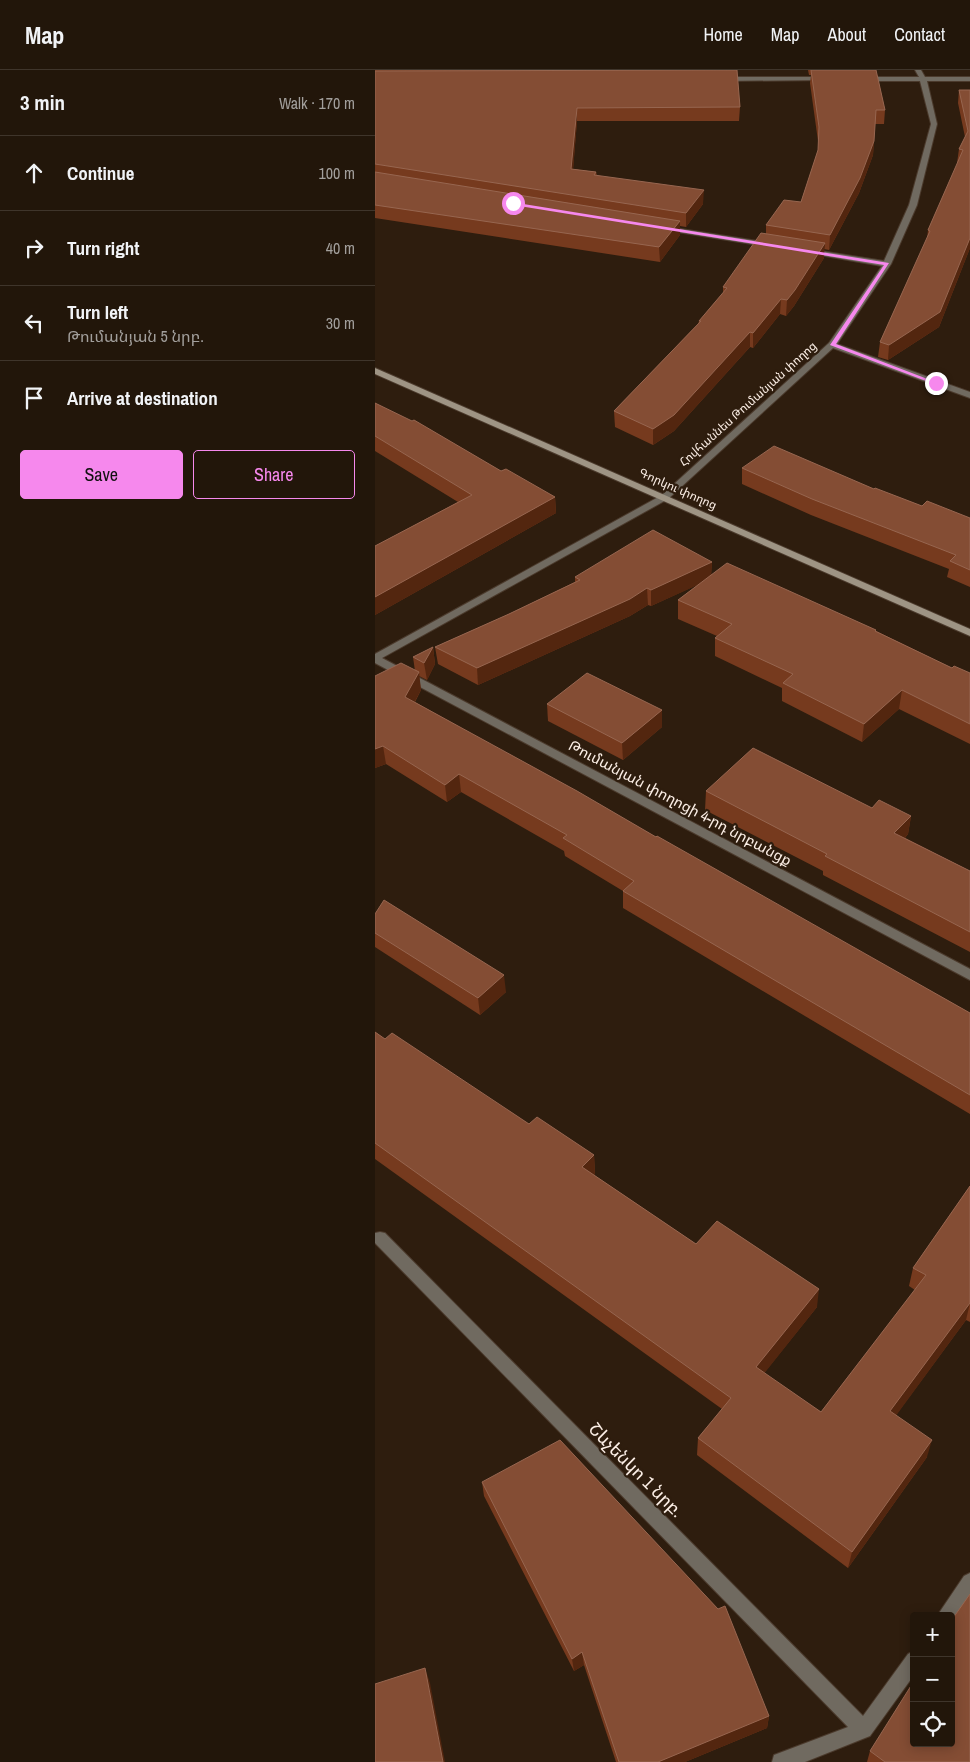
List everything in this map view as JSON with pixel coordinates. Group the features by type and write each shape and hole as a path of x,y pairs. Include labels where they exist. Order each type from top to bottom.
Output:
{"street":[{"path":"853,79 921,74 970,79"},
{"name":"Հովհաննես Թումանյան փողոց","path":"375,658 665,497 832,345 887,264 913,205 934,124 921,74"},
{"path":"714,79 833,79"},
{"path":"661,227 779,246"},
{"path":"799,250 887,264"},
{"path":"832,345 970,395"},
{"name":"Գորկու փողոց","path":"375,371 665,497 970,633"},
{"name":"Թումանյան փողոցի 4-րդ նրբանցք","path":"375,658 970,976"},
{"name":"Շևչենկո 1 նրբ.","path":"380,1238 864,1730"},
{"path":"949,1612 970,1582"},
{"path":"781,1762 864,1730 910,1666"}],"building":[{"path":"737,70 740,107 577,108 571,169 596,172 594,175 704,190 686,213 375,164 375,71"},
{"path":"811,70 876,70 885,110 876,110 874,141 860,178 830,235 766,225 784,200 801,202 818,150 819,127"},
{"path":"959,90 970,90 970,238 940,312 889,345 880,342 930,231 928,230 963,150 959,149 968,131"},
{"path":"375,172 680,221 659,247 375,205"},
{"path":"761,233 825,243 787,300 781,299 753,333 750,332 674,415 653,429 614,411 701,321 699,321 727,288 723,287"},
{"path":"375,403 412,421 414,420 501,471 506,469 555,497 375,597 375,546 472,495 375,436"},
{"path":"774,446 874,489 922,506 927,501 970,518 970,570 950,561 956,555 812,499 742,468"},
{"path":"653,530 712,562 651,590 647,588 630,599 477,668 435,647 580,580 575,577"},
{"path":"727,563 876,630 952,668 954,666 970,673 970,724 902,690 864,724 783,683 793,674 715,638 732,624 678,600"},
{"path":"433,647 424,663 413,657"},
{"path":"401,663 419,672 405,697 577,791 970,1013 970,1095 623,891 634,881 563,838 567,835 459,774 445,785 383,746 375,749 375,676"},
{"path":"587,673 662,710 622,743 547,704"},
{"path":"753,748 872,808 879,800 911,816 894,833 970,871 970,932 706,791"},
{"path":"384,900 504,975 478,998 375,933 375,914"},
{"path":"375,1032 385,1039 392,1033 529,1124 537,1117 594,1155 582,1167 696,1244 717,1221 819,1289 756,1367 821,1412 926,1275 913,1268 970,1186 970,1303 890,1411 932,1440 852,1552 698,1438 731,1398 375,1143"},
{"path":"560,1440 718,1609 725,1606 769,1716 658,1762 619,1762 582,1652 572,1659 482,1482"},
{"path":"970,1594 970,1762 885,1762 870,1751 910,1687 910,1747 955,1747 955,1615"},
{"path":"425,1668 443,1762 375,1762 375,1684"}],"route":[{"path":"513,203 887,264 832,345 936,383"}]}
